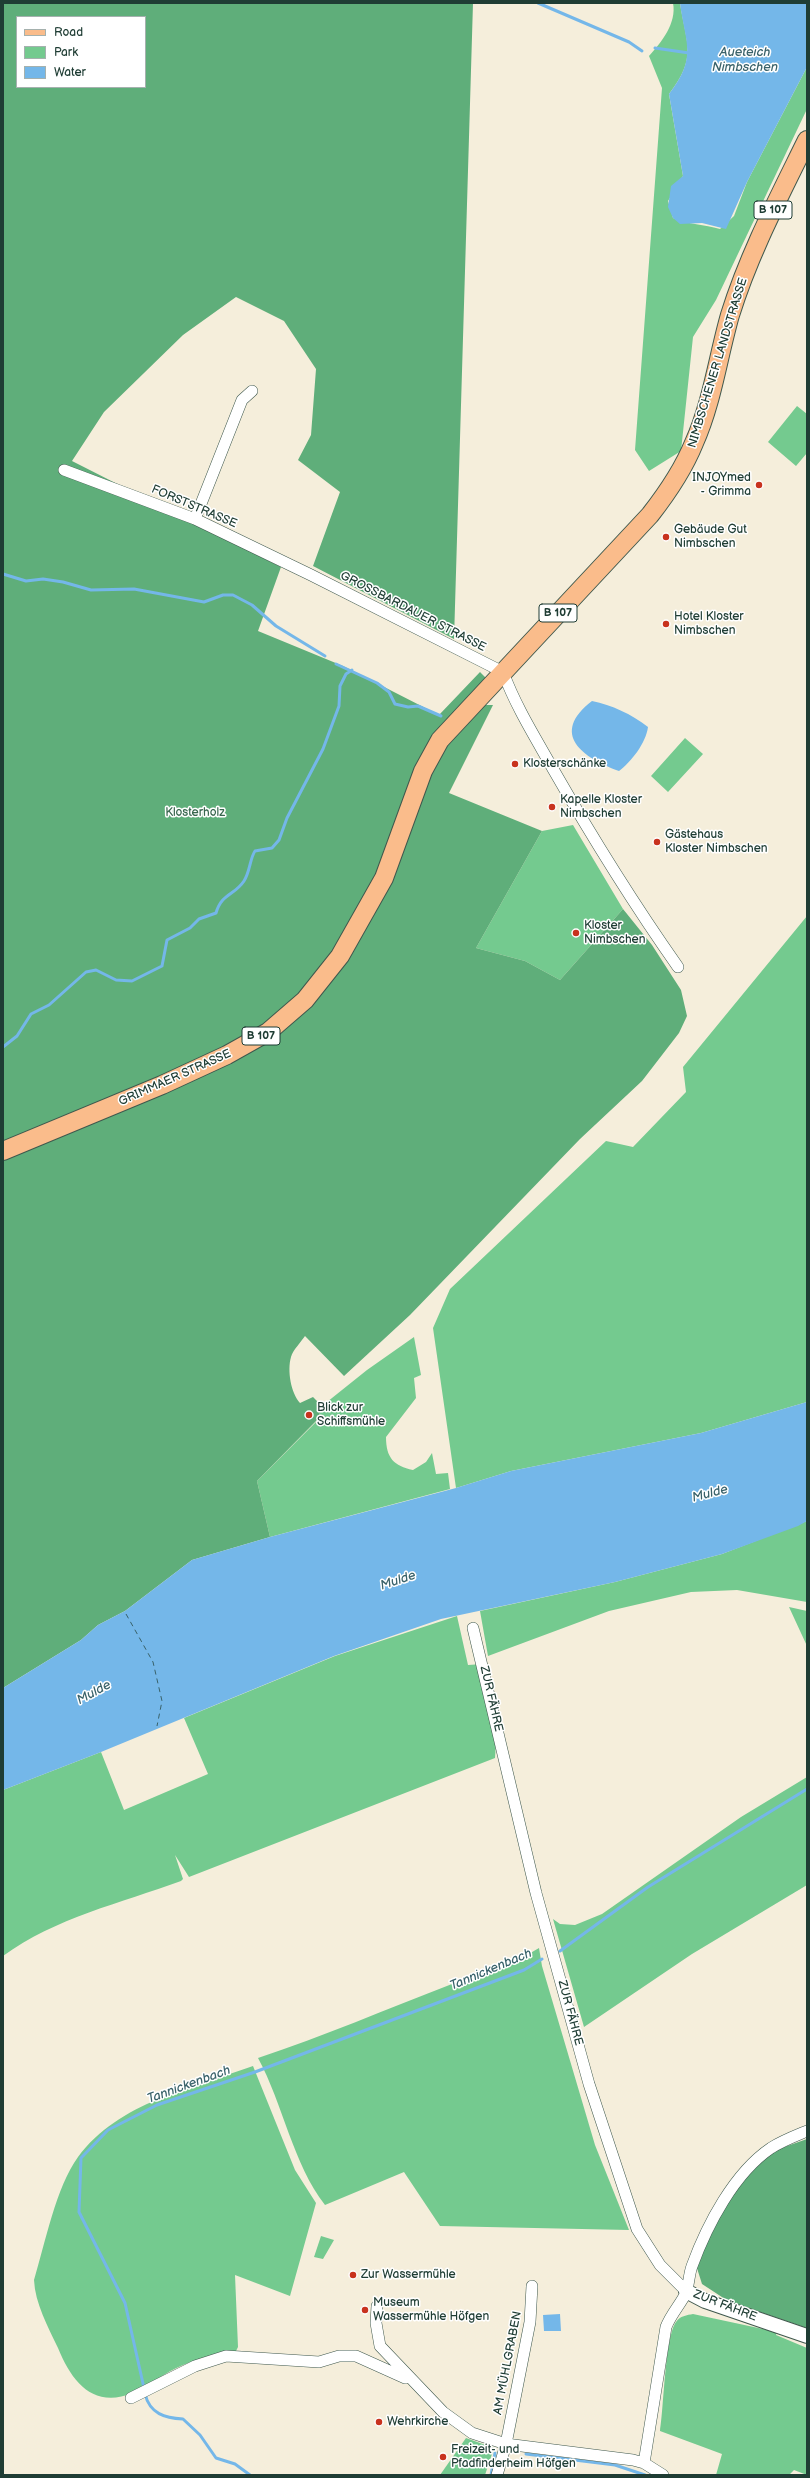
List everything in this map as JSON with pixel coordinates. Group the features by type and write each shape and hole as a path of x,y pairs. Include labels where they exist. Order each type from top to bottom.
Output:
{"main road":[{"name":"NIMBSCHENER LANDSTRASSE","path":"412,804 427,762 440,740 650,515 679,475 702,420 730,315 742,281 770,215 807,140"},
{"name":"GRIMMAER STRASSE","path":"3,1151 192,1072 246,1045 280,1023 318,986 350,939 384,878 412,804"}],"street":[{"path":"195,519 242,400 252,391"},
{"name":"FORSTSTRASSE","path":"64,470 195,519 311,575"},
{"name":"GROSSBARDAUER STRASSE","path":"311,575 503,672"},
{"path":"503,672 511,695 525,721 592,836 636,908 678,968"},
{"name":"ZUR FÄHRE","path":"473,1628 536,1893 589,2084 637,2229 660,2265 686,2291 705,2301 807,2336"},
{"path":"644,2464 666,2327 671,2315 679,2306 686,2291 692,2266 735,2182 772,2148 807,2131"},
{"name":"AM MÜHLGRABEN","path":"497,2475 506,2444 530,2322 532,2286"},
{"path":"377,2306 376,2323 380,2346 411,2381 452,2420 472,2433 506,2444 644,2464 663,2475"},
{"path":"365,2358 380,2346"},
{"path":"131,2398 195,2366 226,2356 319,2362 339,2356 356,2356 365,2358 411,2381"}],"green space":[{"name":"Klosterholz","path":"3,3 473,3 454,639 313,566 340,492 298,460 311,435 316,369 284,321 236,297 183,335 104,412 72,461 281,567 258,631 343,666 439,715 480,672 486,678 472,697 392,843 362,907 313,983 244,1041 3,1146"},
{"path":"673,3 680,3 688,50 684,70 669,94 683,176 668,201 673,218 720,229 734,216 747,182 807,67 807,109 716,300 693,337 681,451 649,471 635,450 662,88 649,56 667,32 673,18"},
{"path":"797,406 807,414 807,453 796,466 768,442"},
{"path":"485,705 493,705 449,793 542,831 476,948 525,961 560,980 623,909 652,945 681,990 687,1016 679,1033 642,1081 580,1139 410,1315 344,1376 305,1336 291,1357 289,1369 292,1388 300,1403 313,1397 322,1406 318,1419 257,1481 270,1537 192,1560 125,1611 98,1625 81,1640 3,1688 3,1156 164,1090 322,990 432,764 466,717"},
{"path":"685,738 703,754 668,792 651,776"},
{"path":"573,825 623,909 560,980 525,961 476,948 542,831"},
{"path":"807,916 807,1402 701,1433 511,1471 456,1488 433,1328 450,1289 606,1141 633,1147 686,1092 683,1067"},
{"path":"414,1337 421,1375 414,1378 416,1398 386,1437 386,1444 392,1460 401,1466 413,1470 426,1462 432,1453 436,1474 448,1473 450,1489 270,1537 257,1481 318,1420 322,1406 367,1370"},
{"path":"807,1521 807,1602 737,1590 691,1592 609,1611 488,1656 480,1611 615,1582 722,1554"},
{"path":"789,1607 807,1611 807,1646"},
{"path":"457,1616 468,1665 483,1664 497,1725 495,1758 189,1877 175,1855 183,1879 181,1881 66,1921 44,1931 3,1956 3,1790 101,1752 124,1810 208,1774 184,1718 335,1656"},
{"path":"807,1777 807,1885 692,1954 584,2027 553,1919 560,1924 575,1925 602,1914 741,1817"},
{"path":"539,1948 542,1966 595,2145 629,2230 440,2226 404,2172 325,2205 314,2189 296,2153 275,2095 258,2058 307,2041 452,1984 508,1964"},
{"path":"253,2066 295,2170 316,2203 290,2296 235,2275 238,2347 236,2351 183,2365 133,2393 119,2397 106,2398 95,2395 77,2381 70,2372 43,2315 37,2297 34,2280 57,2200 70,2169 78,2157 95,2138 114,2123 135,2110 182,2090"},
{"path":"807,2139 807,2328 728,2301 702,2284 696,2265 737,2182 773,2151"},
{"path":"321,2236 334,2240 323,2259 314,2257"},
{"path":"693,2314 777,2332 776,2335 807,2348 807,2475 794,2470 789,2475 716,2475 722,2454 660,2431 667,2357 672,2330 680,2318"},
{"path":"466,2438 494,2448 485,2475 440,2475"}],"water":[{"name":"Aueteich Nimbschen","path":"680,3 807,3 807,67 747,182 726,229 702,223 680,224 673,218 668,207 671,186 683,176 669,94 684,70 687,59 686,40"},
{"path":"592,701 621,711 648,727 641,746 628,763 619,771 606,766 583,752 576,744 572,734 573,724 579,713"},
{"name":"Mulde","path":"807,1402 807,1521 798,1526 722,1554 615,1582 441,1619 334,1656 101,1752 3,1790 3,1688 81,1640 98,1625 125,1611 192,1560 270,1537 456,1488 511,1471 701,1433"},
{"path":"560,2314 561,2331 544,2331 543,2315"}],"waterway":[{"path":"538,3 629,42 642,51"},
{"path":"655,48 689,53"},
{"path":"3,574 26,581 43,579 63,582 91,590 134,589 204,602 223,595 233,595 252,605 276,626 325,656"},
{"path":"336,664 377,683 389,692 395,704 408,707 418,706 441,716"},
{"path":"3,1047 17,1036 31,1014 49,1005 86,972 96,970 116,980 132,981 162,966 167,940 190,928 199,919 216,913 225,898 236,890 244,881 248,874 255,851 272,848 279,840 287,818 323,749 339,706 340,686 346,674 352,670"},
{"name":"Tannickenbach","path":"560,1951 648,1887 807,1789"},
{"name":"Tannickenbach","path":"144,2388 125,2303 79,2212 81,2158 108,2130 157,2105 255,2072 524,1970 542,1959"},
{"name":"Tannickenbach","path":"145,2394 147,2401 159,2414 183,2419 200,2435 216,2458 235,2464 250,2475"},
{"name":"Tannickenbach","path":"491,2475 495,2453"},
{"name":"Tannickenbach","path":"526,2454 615,2465 645,2475"}],"ferry route":[{"path":"126,1614 153,1662 162,1701 157,1726"}],"place":[{"name":"INJOYmed - Grimma","path":"759,485"},
{"name":"Gebäude Gut Nimbschen","path":"666,537"},
{"name":"Hotel Kloster Nimbschen","path":"666,624"},
{"name":"Klosterschänke","path":"515,764"},
{"name":"Kapelle Kloster Nimbschen","path":"552,807"},
{"name":"Gästehaus Kloster Nimbschen","path":"657,842"},
{"name":"Kloster Nimbschen","path":"576,933"},
{"name":"Blick zur Schiffsmühle","path":"309,1415"},
{"name":"Zur Wassermühle","path":"353,2275"},
{"name":"Museum Wassermühle Höfgen","path":"365,2310"},
{"name":"Wehrkirche","path":"379,2422"},
{"name":"Freizeit- und Pfadfinderheim Höfgen","path":"443,2457"}]}
